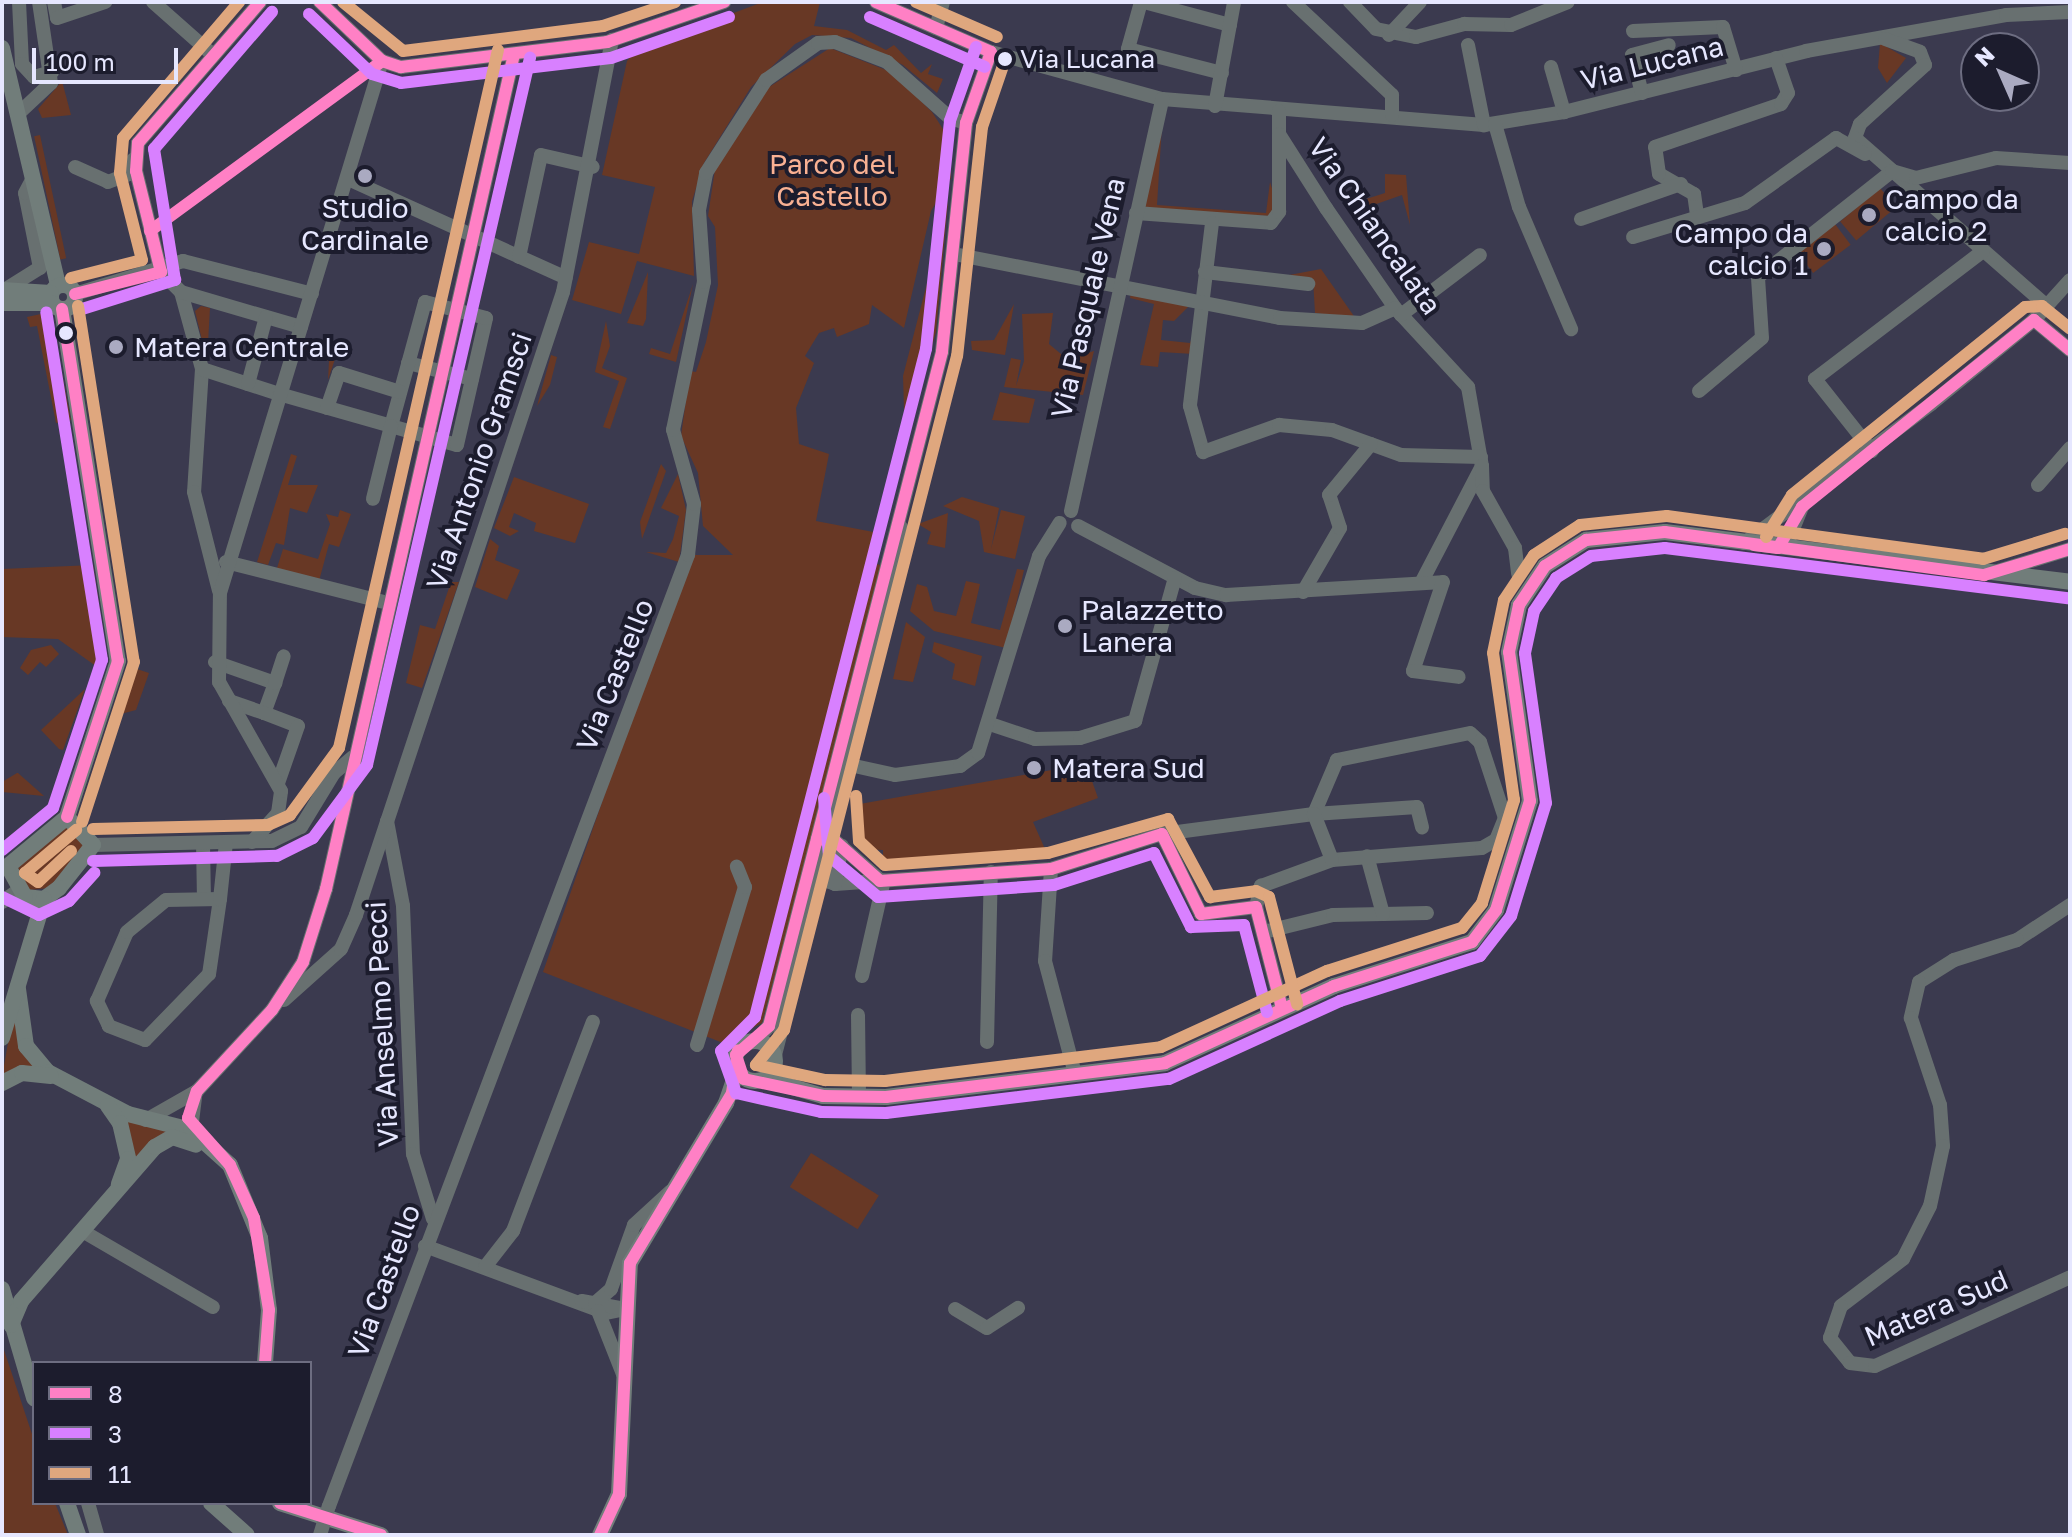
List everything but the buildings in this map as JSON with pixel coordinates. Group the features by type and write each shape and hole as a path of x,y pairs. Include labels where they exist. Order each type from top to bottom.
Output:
{"main road":[{"path":"7,57 56,298 118,661 67,817 5,867 17,891 44,899"},
{"path":"3,294 56,298 75,294"},
{"path":"737,1071 760,1080 859,1097 1165,1063 1334,986 1452,954 1486,927 1526,822 1521,731 1511,675 1519,605 1563,552 1638,530 1984,575 2070,582"},
{"path":"2,1038 44,899 93,845 67,817"},
{"path":"18,989 26,1046 64,1081"},
{"path":"690,1167 737,1071 738,1050 756,1041 804,1089"},
{"path":"600,1535 619,1494 625,1309 639,1241 671,1191 775,1058"},
{"path":"2,1083 37,1071 145,1121 191,1130 218,1151 241,1186 260,1238 265,1361"},
{"path":"106,1103 120,1123 128,1159 108,1203"},
{"path":"11,1325 30,1292 108,1203 172,1137 209,1153 241,1186"},
{"path":"2,1282 15,1293 30,1292"},
{"path":"2,1289 32,1392"},
{"path":"251,1361 266,1341"},
{"path":"68,1505 78,1535"},
{"path":"213,1505 247,1535"},
{"path":"286,1505 381,1535"}],"street":[{"path":"19,2 22,36 7,57 34,77 52,72"},
{"path":"18,114 46,93 52,72 39,2"},
{"path":"54,2 57,18 105,2"},
{"path":"153,2 213,55"},
{"path":"320,2 382,61 401,67 612,40 724,2"},
{"name":"Via Lucana","path":"876,2 991,52 1162,99 1279,111 1392,115 1490,124 1564,112 1776,58 1881,37 2070,12"},
{"path":"936,28 943,2"},
{"path":"1222,73 1128,49 1142,2 1230,25"},
{"path":"1215,106 1234,2"},
{"path":"1293,2 1306,8 1392,95 1392,115"},
{"path":"1350,2 1389,35 1511,25 1568,2"},
{"path":"1389,35 1420,2"},
{"path":"75,167 121,180 143,135 258,3"},
{"path":"1633,31 1723,27 1736,70"},
{"path":"1870,156 1856,130 1925,65 1920,52 1881,37"},
{"name":"Via Antonio Gramsci","path":"272,1010 341,949 387,821 566,278 593,167 612,40"},
{"name":"Via Castello","path":"320,1535 432,1226 688,555 694,504 673,430 704,282 699,210 706,173 766,80 818,43 835,42 887,62 950,118 966,123"},
{"path":"1468,45 1490,124 1519,207 1571,329"},
{"path":"1642,93 1632,55 1669,45"},
{"path":"775,1058 823,839 902,557 901,506 942,352 966,123 991,52"},
{"path":"145,1121 197,1091 272,1010 303,962 313,930 514,54"},
{"path":"1697,215 1694,194 1659,174 1655,147 1781,104 1788,93 1776,58"},
{"path":"278,783 229,701 215,662 220,593 226,562 348,179 382,61"},
{"path":"1551,67 1564,112"},
{"name":"Via Pasquale Vena","path":"1071,511 1082,437 1122,285 1162,99"},
{"name":"Via Chiancalata","path":"1279,111 1279,134 1398,312 1468,387 1481,457 1483,491 1515,548 1518,574"},
{"path":"1136,213 1212,223 1277,217 1279,134"},
{"path":"1633,237 1697,215 1745,203 1836,138 1892,171 2047,306"},
{"path":"136,152 150,231 161,272 181,292 301,327"},
{"path":"519,257 541,155 593,167"},
{"path":"1892,171 1916,178 1996,158 2070,163"},
{"path":"1699,391 1762,338 1758,277 1892,171"},
{"path":"3,294 40,268 25,193 33,178"},
{"path":"348,179 566,278"},
{"path":"1581,219 1681,184"},
{"path":"1212,223 1190,406 1203,452 1279,425 1436,460 1481,457 1421,583"},
{"path":"1872,451 1815,379 1983,251"},
{"path":"954,254 1122,285 1201,305 1362,323 1398,312 1480,255"},
{"path":"75,294 161,272 183,261 312,294"},
{"path":"1205,272 1308,284"},
{"path":"1742,544 1802,507 1872,451 2034,320 2070,280"},
{"path":"181,292 202,369 194,492 220,593"},
{"path":"202,369 279,394 327,408 391,426 457,445 486,318 425,302 391,426 373,499"},
{"path":"248,384 266,317"},
{"path":"2034,320 2070,350"},
{"path":"408,363 472,379"},
{"path":"327,408 339,373 400,392"},
{"path":"1303,592 1340,528 1329,495 1371,444"},
{"path":"2038,485 2069,452"},
{"path":"1778,548 1796,529 1802,507"},
{"path":"843,763 895,775 960,766 978,753 993,725 1039,556 1071,511 1078,526 1175,578 1226,595 1443,582 1413,671 1459,677"},
{"path":"1060,523 1070,530 1078,526"},
{"path":"1777,524 1778,548"},
{"path":"1796,529 1810,554"},
{"path":"1984,575 2070,549"},
{"path":"226,562 388,603"},
{"path":"993,725 1035,739 1065,738 1135,721 1175,578"},
{"path":"264,713 284,656"},
{"path":"215,662 275,683"},
{"path":"229,701 298,726 278,783 278,813 252,842"},
{"path":"1282,1008 1256,907 1261,886 1332,860 1482,848 1496,840 1505,818 1486,752 1470,733 1337,760 1314,814 1332,860"},
{"path":"93,845 252,842 295,832 353,757"},
{"path":"835,884 843,849 838,806 843,763"},
{"path":"823,839 838,806"},
{"path":"813,879 835,884 1051,869 1162,834 1314,814 1417,807 1422,827"},
{"name":"Via Anselmo Pecci","path":"387,821 403,906 413,1154 432,1226 449,1253"},
{"path":"1162,834 1201,914 1256,907"},
{"path":"823,839 843,849 882,880"},
{"path":"203,843 204,899"},
{"path":"220,899 166,900 127,932 97,1001 109,1026 145,1040 209,974 220,899 226,843"},
{"path":"1367,856 1383,914"},
{"path":"697,1045 745,887 737,867"},
{"path":"1051,869 1045,961 1075,1074"},
{"path":"987,1042 991,872"},
{"path":"756,1041 769,1026 813,879"},
{"path":"862,976 882,880"},
{"path":"2,902 17,891"},
{"name":"Matera Sud","path":"2070,905 2017,940 1954,960 1919,982 1911,1018 1940,1105 1943,1146 1930,1206 1903,1259 1841,1306 1830,1338 1850,1363 1875,1366 2070,1277"},
{"path":"1264,932 1333,915 1427,913"},
{"path":"313,930 324,954"},
{"path":"303,962 341,949"},
{"path":"303,962 317,973"},
{"path":"858,1015 859,1097"},
{"path":"485,1267 513,1231 593,1022"},
{"path":"191,1130 197,1091"},
{"path":"591,1305 611,1289 634,1225 671,1191"},
{"path":"84,1232 213,1307"},
{"path":"425,1246 591,1305 625,1309"},
{"path":"591,1305 623,1374"},
{"path":"955,1309 987,1328 1018,1308"},
{"path":"89,1505 97,1535"}],"green space":[{"path":"763,2 820,2 814,26 847,30 886,50 894,45 921,73 932,64 928,74 943,79 937,93 903,65 851,38 812,35 795,44 751,87 704,163 692,201 694,276 637,261 621,314 572,300 589,242 639,254 655,187 602,175 627,61 637,49"},
{"path":"1880,43 1906,58 1887,83 1878,68"},
{"name":"Parco del Castello","path":"830,48 891,72 932,112 950,140 951,178 931,211 904,328 872,305 869,324 837,337 834,328 819,333 805,356 814,363 796,408 799,444 829,454 816,521 884,534 876,564 886,566 762,1023 723,1043 543,972 688,555 733,555 703,526 698,473 681,436 690,371 696,372 706,342 718,285 715,227 708,216 715,169 766,89"},
{"path":"62,81 71,115 42,118 38,109"},
{"path":"1163,109 1157,205 1266,213 1270,182 1277,204 1271,216 1142,210"},
{"path":"40,135 66,258 60,259 34,136"},
{"path":"1385,174 1406,175 1410,225 1402,195 1365,208 1363,200 1385,193"},
{"name":"Campo da calcio 2","path":"1880,188 1896,207 1856,241 1840,221"},
{"path":"948,202 936,332 905,442 903,376"},
{"name":"Campo da calcio 1","path":"1835,224 1851,245 1813,273 1797,252"},
{"path":"1321,269 1356,319 1315,313 1313,279 1284,276"},
{"path":"648,272 646,319 643,326 627,323"},
{"path":"693,284 676,362 649,354 651,348 670,354"},
{"path":"1132,288 1192,303 1174,321 1163,320 1161,340 1190,343 1199,320 1194,354 1160,352 1158,367 1140,365 1154,304 1130,298"},
{"path":"1014,304 1005,355 972,350 971,341 994,340"},
{"path":"201,306 210,308 207,361 195,311"},
{"path":"50,312 71,420 56,423 37,326 30,327 27,317"},
{"path":"1053,313 1049,344 1067,359 1094,351 1083,395 1004,387 1011,358 1021,360 1016,386 1024,361 1022,314"},
{"path":"606,321 610,346 602,368 627,378 610,429 603,427 619,381 595,372"},
{"path":"306,342 337,353 328,380 329,361 302,352"},
{"path":"551,355 557,357 550,385 537,406"},
{"path":"1000,392 1035,399 1029,423 992,420"},
{"path":"107,451 110,531 124,633 97,456"},
{"path":"291,454 297,456 288,485 318,485 307,513 290,508 284,545 276,543 268,565 257,562"},
{"path":"661,464 666,471 642,539 640,522"},
{"path":"678,474 686,510 679,562 646,552 666,553 673,539 679,516 661,508"},
{"path":"514,477 589,504 575,543 534,531 536,523 514,513 509,527 519,531 510,536 494,528"},
{"path":"962,497 999,508 991,549 1001,510 1025,516 1015,559 984,552 979,521 943,506"},
{"path":"340,510 351,514 339,547 329,544 319,581 277,568 283,549 318,559 330,524 326,514 338,517"},
{"path":"948,513 945,548 927,544 931,532 918,524"},
{"path":"490,539 499,546 495,560 520,570 507,600 475,587"},
{"path":"93,565 107,657 100,669 58,639 2,637 2,569"},
{"path":"1017,569 1024,570 1006,648 934,631 910,611 917,584 927,587 934,611 956,616 966,581 980,584 971,623 1000,630"},
{"path":"451,582 459,582 422,688 406,683 420,625 435,629"},
{"path":"906,622 925,637 913,682 893,679"},
{"path":"934,642 982,656 975,686 952,679 955,664 932,652"},
{"path":"51,645 59,654 46,667 40,662 28,675 20,668 31,650"},
{"path":"131,667 149,673 136,710 117,715"},
{"path":"85,689 63,750 59,749 41,730"},
{"path":"1086,764 1098,798 1033,822 1049,858 883,869 883,850 861,849 854,805"},
{"path":"18,773 44,796 2,792 2,782"},
{"path":"62,826 76,830 84,848 49,888 29,890 18,868"},
{"path":"14,1009 20,1047 36,1068 2,1077"},
{"path":"122,1116 174,1128 131,1170"},
{"path":"811,1153 879,1195 858,1229 790,1187"},
{"path":"2,1344 32,1434 32,1505 56,1505 68,1535 2,1535"}],"transit line":[{"name":"11","path":"71,278 142,260 120,173 123,138 239,2"},
{"name":"8","path":"161,272 136,171 138,143 260,2"},
{"name":"8","path":"320,2 382,61 401,67 607,42 724,2"},
{"name":"11","path":"343,2 403,51 603,26 675,2"},
{"name":"8","path":"876,2 991,52 966,123 942,352 769,1026 736,1055 744,1079 823,1096 886,1097 1165,1063 1334,986 1472,942 1496,910 1530,801 1509,652 1519,605 1545,566 1586,540 1665,532 1984,575 2070,549"},
{"name":"11","path":"916,2 997,37"},
{"name":"3","path":"79,310 175,280 154,149 272,12"},
{"name":"3","path":"309,14 372,74 401,83 611,58 729,17"},
{"name":"3","path":"870,17 985,67"},
{"name":"3","path":"976,47 950,121 926,349 755,1017 721,1051 736,1093 821,1112 886,1113 1169,1079 1340,1001 1480,956 1511,916 1546,803 1525,653 1534,611 1556,578 1591,556 1665,548 2068,598"},
{"name":"11","path":"93,829 268,825 290,815 339,748 498,50"},
{"name":"8","path":"265,1361 269,1310 254,1218 230,1165 188,1118 197,1091 272,1010 303,962 326,889 514,54"},
{"name":"11","path":"1006,57 982,127 957,356 784,1030 756,1065 825,1080 885,1081 1161,1047 1327,971 1462,928 1482,903 1514,800 1493,653 1504,600 1534,555 1580,525 1667,516 1983,559 2065,534"},
{"name":"3","path":"93,861 277,856 313,838 367,765 530,58"},
{"name":"8","path":"150,231 382,61"},
{"name":"8","path":"75,294 161,272"},
{"name":"11","path":"78,306 134,662 82,822"},
{"name":"11","path":"1766,537 1792,495 2025,307 2042,306 2070,329"},
{"name":"8","path":"62,309 118,661 67,817"},
{"name":"3","path":"2,850 53,808 102,660 46,312"},
{"name":"8","path":"1754,545 1778,548 1802,507 2034,320 2070,350"},
{"name":"11","path":"856,796 859,841 885,865 1048,853 1168,819 1210,897 1256,891 1269,897 1297,1004"},
{"name":"3","path":"824,798 829,856 878,897 1054,885 1154,853 1191,927 1244,925 1267,1012"},
{"name":"11","path":"71,851 38,882 25,873 76,830"},
{"name":"8","path":"817,839 835,841 880,881 1051,869 1162,834 1201,914 1256,907 1282,1008"},
{"name":"3","path":"2,897 39,915 69,901 94,873"},
{"name":"8","path":"600,1535 619,1494 630,1263 732,1093 738,1050"},
{"name":"8","path":"286,1505 381,1535"}],"place":[{"name":"Via Lucana","path":"1005,59"},
{"name":"Studio Cardinale","path":"365,176"},
{"name":"Campo da calcio 2","path":"1869,215"},
{"name":"Campo da calcio 1","path":"1824,249"},
{"name":"Matera Centrale","path":"116,347"},
{"name":"Palazzetto Lanera","path":"1065,626"},
{"name":"Matera Sud","path":"1034,768"}]}
